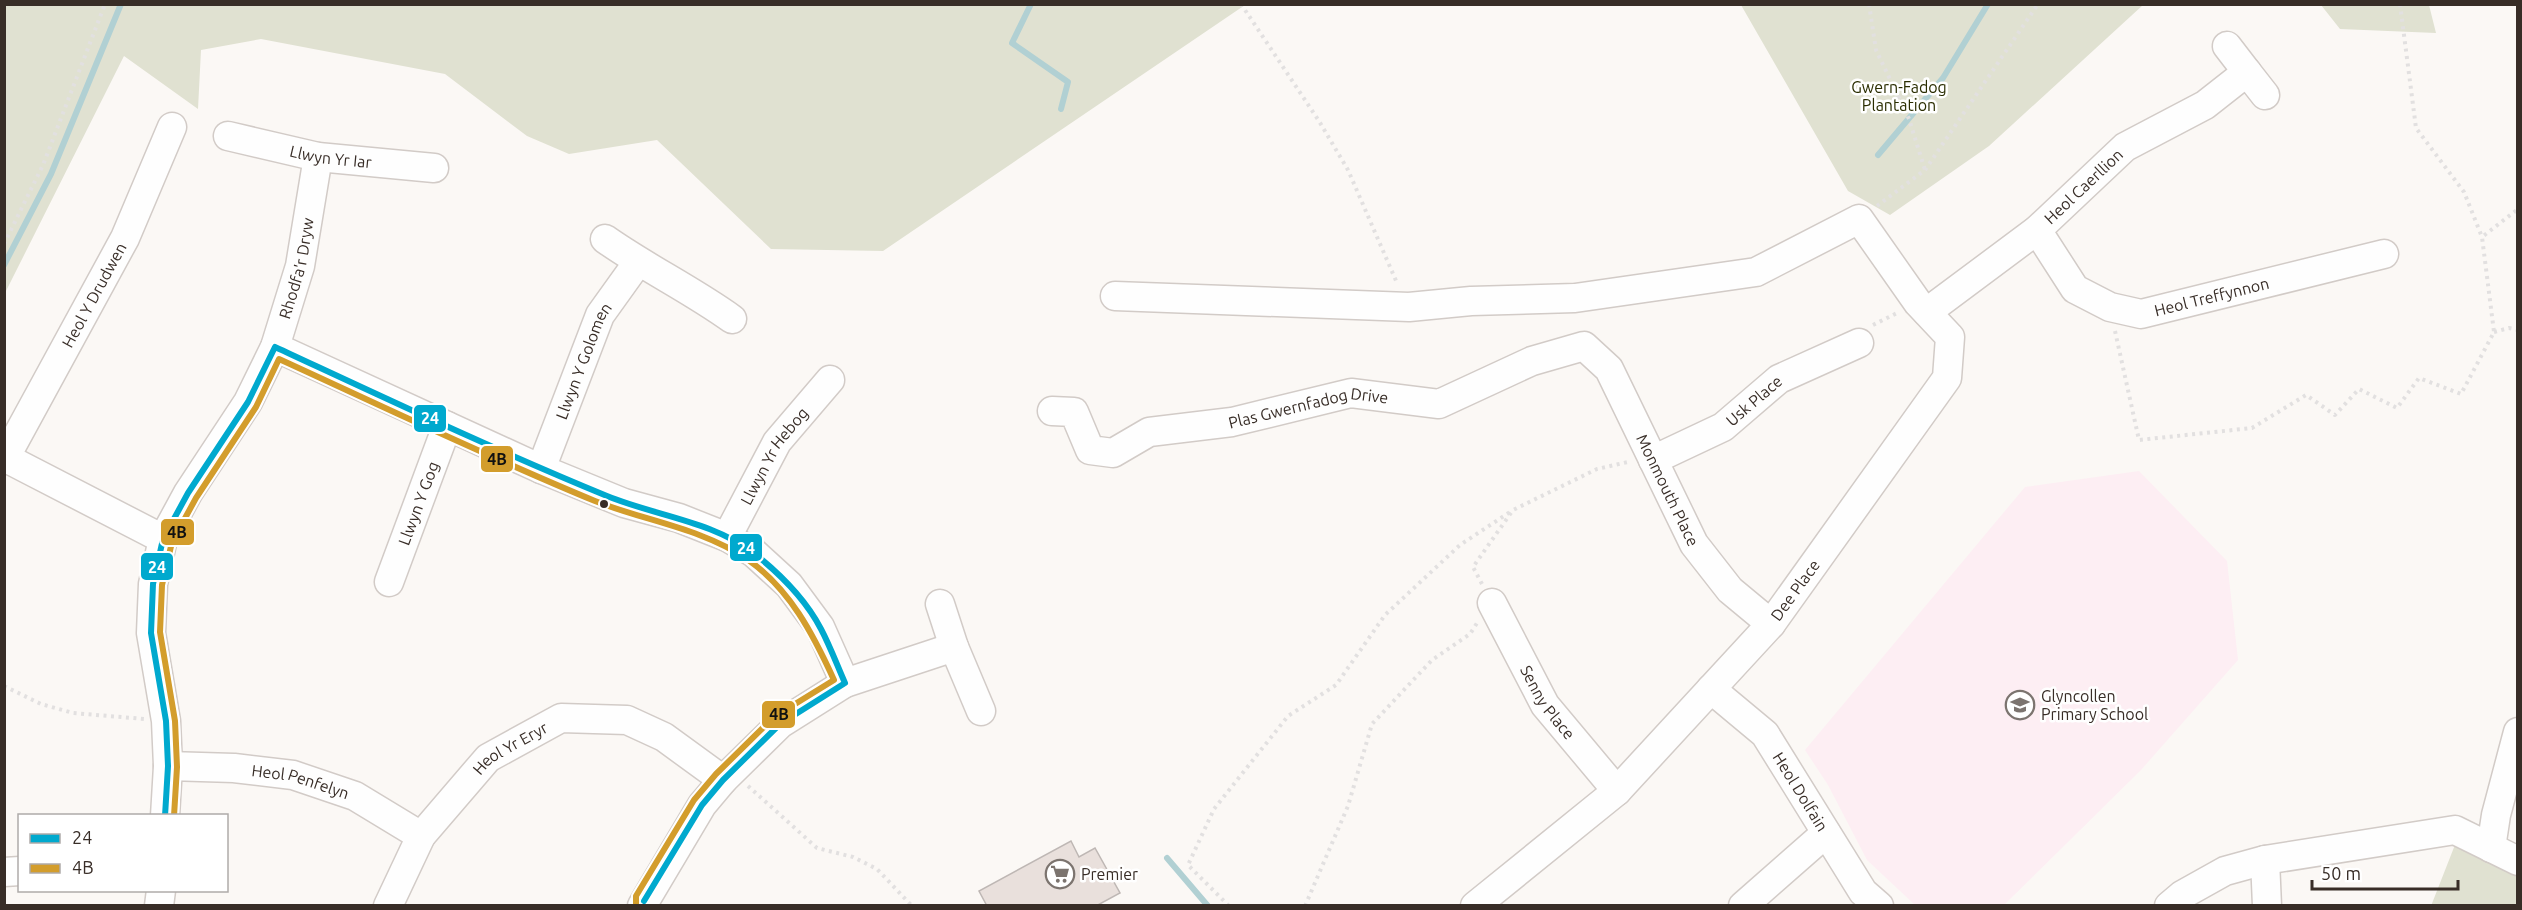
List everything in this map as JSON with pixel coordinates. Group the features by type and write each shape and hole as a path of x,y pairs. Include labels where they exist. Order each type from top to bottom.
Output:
{"street":[{"path":"2227,46 2265,95"},
{"name":"Heol Caerllion","path":"1923,307 2037,230 2125,147 2205,105 2247,72"},
{"name":"Heol Y Drudwen","path":"163,539 5,459 125,238 172,128"},
{"name":"Llwyn Yr Iar","path":"228,136 318,157 434,168"},
{"name":"Rhodfa'r Dryw","path":"165,814 168,766 166,721 151,633 153,584 163,539 188,493 248,402 275,347 300,266 318,157"},
{"path":"1115,296 1409,307 1471,301 1575,298 1756,272 1859,219"},
{"name":"Dee Place","path":"1475,906 1617,792 1771,624 1947,378 1950,337 1923,307 1859,219"},
{"name":"Heol Treffynnon","path":"2037,230 2075,289 2110,307 2141,314 2384,254"},
{"path":"605,239 638,262 703,299 732,319"},
{"name":"Llwyn Y Golomen","path":"541,469 600,315 638,262"},
{"name":"Usk Place","path":"1653,460 1723,427 1779,379 1859,343"},
{"name":"Monmouth Place","path":"1584,346 1609,369 1694,544 1731,590 1771,624"},
{"name":"Plas Gwernfadog Drive","path":"1052,411 1074,412 1090,450 1113,453 1149,432 1232,422 1351,393 1439,404 1532,362 1584,346"},
{"path":"275,347 541,469 624,504 679,518 728,537 754,553 789,585 820,627 845,682"},
{"name":"Llwyn Yr Hebog","path":"728,537 777,442 830,380"},
{"name":"Llwyn Y Gog","path":"389,582 447,426"},
{"name":"Senny Place","path":"1492,603 1545,705 1617,792"},
{"path":"940,604 954,647 981,711"},
{"path":"646,904 702,805 780,724 845,682 954,647"},
{"name":"Heol Dolfain","path":"1711,689 1765,734 1863,892 1879,906"},
{"name":"Heol Yr Eryr","path":"388,906 421,836 488,758 561,718 627,720 664,737 728,776"},
{"path":"2491,848 2496,815 2517,732"},
{"name":"Heol Penfelyn","path":"168,766 234,768 293,775 356,796 421,836"},
{"path":"2169,906 2182,895 2225,871 2265,860 2455,830 2517,861"},
{"path":"1743,906 1826,833"},
{"path":"2265,860 2267,906"}],"path":[{"path":"4,244 43,165 105,4"},
{"path":"1241,4 1319,121 1347,170 1381,251 1409,307"},
{"path":"1869,4 1876,50 1909,119 1925,170"},
{"path":"1859,219 1925,170 2038,4"},
{"path":"2110,307 2139,440 2252,429 2306,395 2335,415 2359,389 2397,408 2419,378 2461,394 2494,332 2482,237 2464,192 2416,128 2400,4"},
{"path":"2482,237 2517,209"},
{"path":"1859,343 1861,331 1923,307"},
{"path":"2494,332 2509,328 2517,330"},
{"path":"1229,906 1188,865 1214,809 1288,716 1336,686 1385,615 1460,545 1513,510 1597,469 1653,460"},
{"path":"1305,906 1348,806 1371,724 1432,660 1470,634 1492,603 1473,567 1513,510"},
{"path":"4,686 41,704 73,713 166,721"},
{"path":"728,776 817,848 853,857 877,869 912,906"}],"shaded area":[{"name":"Glyncollen Primary School","path":"2139,471 2227,561 2238,660 2141,770 2004,905 1915,905 1867,860 1828,785 1805,750 2025,487"}],"green space":[{"path":"5,4 1245,5 883,251 771,249 657,140 569,154 527,136 445,74 261,39 201,50 198,109 124,56 5,293"},
{"name":"Gwern-Fadog Plantation","path":"1741,5 2143,5 1989,146 1890,215 1848,191"},
{"path":"2321,5 2429,5 2436,33 2340,29"},
{"path":"2460,832 2517,861 2517,905 2431,906"}],"building":[{"name":"Premier","path":"1071,841 1079,857 1095,848 1120,893 1096,906 987,906 979,891"}],"waterway":[{"path":"4,265 51,174 121,4"},
{"path":"1031,4 1012,43 1068,82 1061,109"},
{"path":"1878,155 1943,78 1988,4"},
{"path":"1167,858 1208,906"}],"transit line":[{"name":"24","path":"275,347 607,496 703,526 739,543 774,570 808,608 824,635 845,683"},
{"name":"24","path":"165,814 168,766 166,721 151,633 153,584 163,539 188,493 248,402 275,347"},
{"name":"4B","path":"174,814 177,767 175,721 160,632 162,585 172,542 196,498 256,407 279,359 595,501 692,532 729,548 747,559 776,584 809,629 834,680 774,717 716,774 694,800 636,896 636,906"},
{"name":"24","path":"644,901 702,805 723,780 780,724 845,683"}],"place":[{"name":"Glyncollen Primary School","path":"2020,705"},
{"name":"Premier","path":"1060,874"}]}
